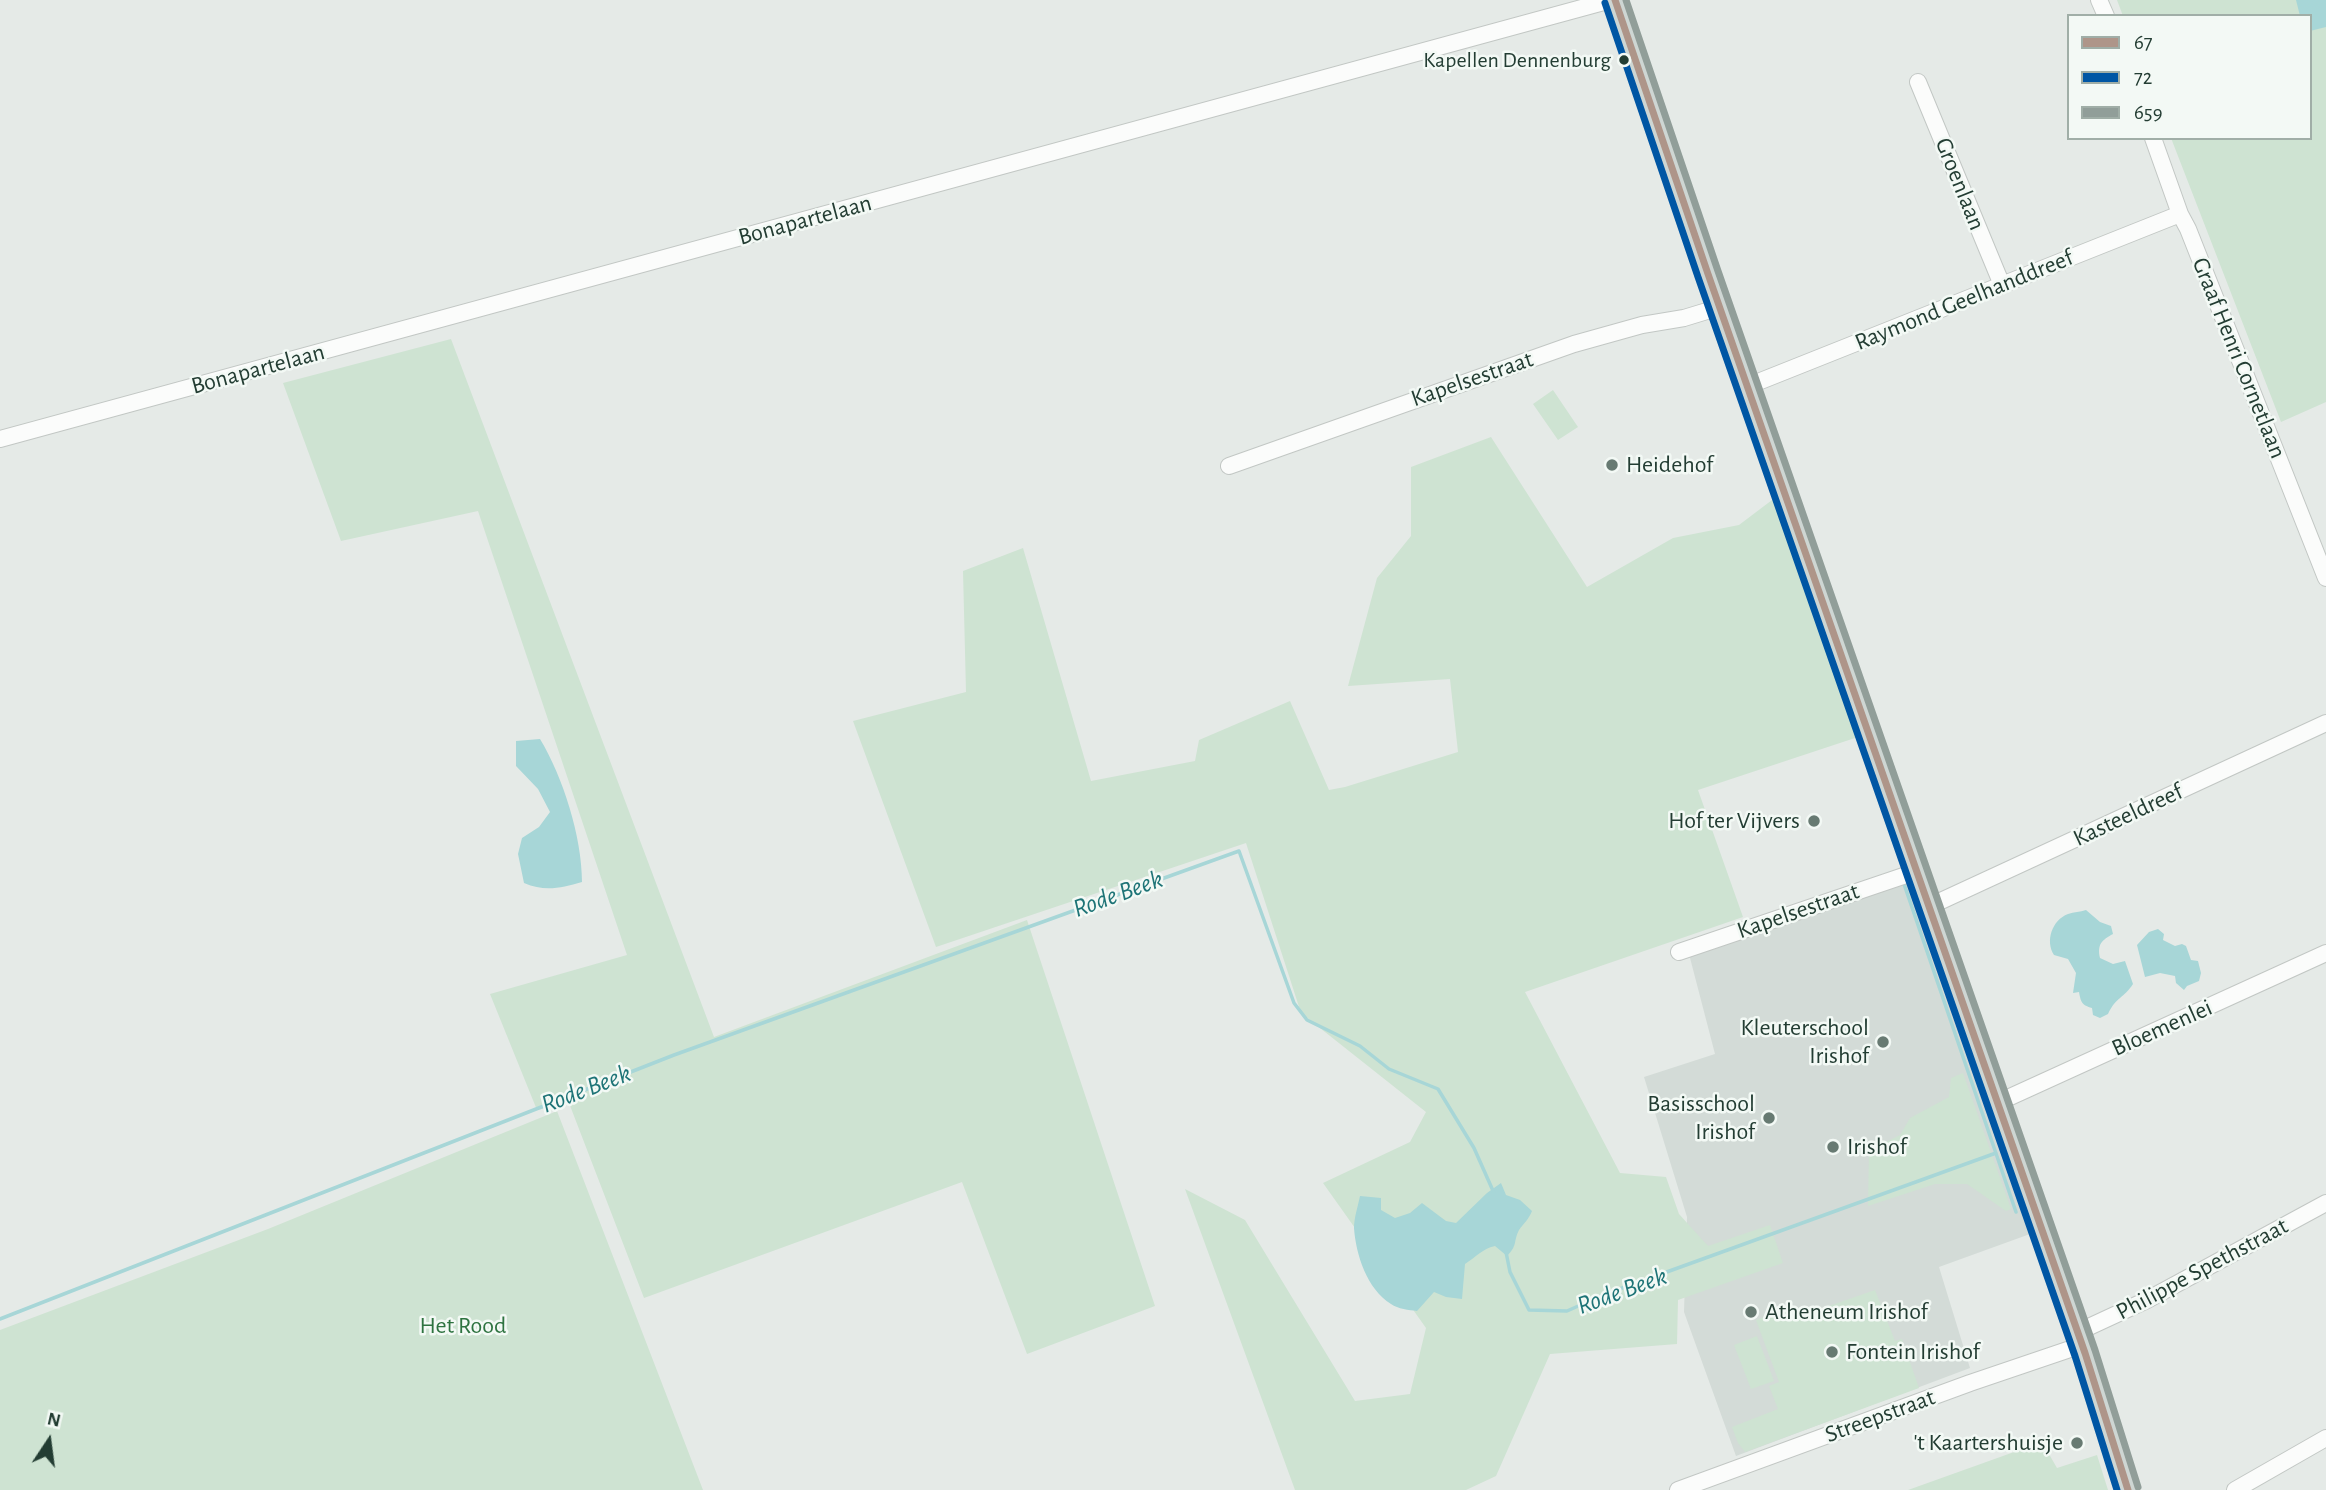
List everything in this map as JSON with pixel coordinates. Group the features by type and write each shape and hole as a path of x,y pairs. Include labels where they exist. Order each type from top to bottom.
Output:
{"main road":[{"path":"1613,0 1999,1102 2080,1338 2128,1490"}],"street":[{"name":"Bonapartelaan","path":"0,439 1613,0"},
{"name":"Groenlaan","path":"1918,82 2002,285"},
{"name":"Graaf Henri Cornetlaan","path":"2154,140 2180,214 2326,578"},
{"name":"Raymond Geelhanddreef","path":"1748,386 2180,214"},
{"name":"Kapelsestraat","path":"1229,466 1574,344 1720,307"},
{"name":"Kasteeldreef","path":"1930,906 2326,723"},
{"name":"Kapelsestraat","path":"1679,952 1918,871"},
{"name":"Bloemenlei","path":"1999,1102 2326,953"},
{"name":"Philippe Spethstraat","path":"2080,1338 2326,1203"},
{"name":"Streepstraat","path":"1678,1490 1970,1383 2080,1338"},
{"path":"2235,1490 2326,1438"}],"shaded area":[{"name":"Irishof","path":"1906,876 2030,1234 1939,1267 1970,1368 1736,1456 1684,1312 1687,1217 1644,1077 1715,1054 1689,954"}],"green space":[{"path":"2117,0 2326,0 2326,402 2281,422 2172,140 2312,140 2312,14 2122,14"},
{"path":"451,339 714,1037 1027,920 1155,1306 1027,1354 962,1182 644,1298 569,1103 537,1110 490,994 627,955 478,511 341,541 283,383"},
{"path":"1553,390 1578,427 1558,440 1533,404"},
{"path":"1491,437 1587,587 1673,538 1739,525 1776,497 1858,737 1698,790 1743,917 1525,992 1620,1173 1666,1177 1679,1214 1708,1246 1770,1225 1783,1263 1678,1300 1677,1344 1550,1354 1496,1476 1466,1490 1295,1490 1185,1189 1245,1220 1355,1401 1410,1394 1426,1328 1323,1183 1410,1142 1426,1112 1301,1013 1246,843 936,947 853,721 966,692 963,571 1023,548 1091,781 1195,761 1199,740 1290,701 1329,790 1458,752 1450,679 1348,686 1377,578 1411,536 1411,467"},
{"path":"1963,1073 2011,1209 2006,1211 1967,1184 1935,1184 1868,1206 1869,1151 1900,1135 1910,1118 1949,1097 1951,1078"},
{"name":"Het Rood","path":"557,1111 703,1490 0,1490 0,1330 268,1229"},
{"path":"1875,1290 1895,1341 1902,1339 1919,1388 1745,1452 1732,1427 1778,1409 1769,1386 1779,1382 1756,1320 1792,1307 1797,1317"},
{"path":"1757,1336 1774,1381 1751,1389 1734,1345"},
{"path":"2042,1442 2057,1468 2097,1455 2108,1490 1908,1490"}],"water":[{"path":"2296,0 2326,0 2326,27 2312,30 2312,14 2300,14"},
{"path":"540,739 570,808 581,864 582,882 553,888 524,883 518,854 522,838 539,827 550,812 538,789 516,766 516,741"},
{"path":"2086,910 2100,922 2111,926 2113,934 2101,943 2100,958 2113,964 2125,961 2133,984 2108,1014 2100,1018 2093,1015 2092,1008 2082,1003 2079,992 2073,993 2076,973 2068,959 2054,955 2050,944 2054,926 2062,917"},
{"path":"2158,929 2164,934 2163,940 2175,946 2186,946 2191,960 2198,961 2201,973 2199,981 2184,990 2176,983 2175,976 2160,973 2145,977 2137,945 2149,932"},
{"path":"1501,1183 1506,1195 1520,1200 1532,1211 1519,1230 1514,1246 1507,1256 1495,1246 1465,1264 1462,1299 1434,1292 1417,1311 1394,1306 1375,1290 1360,1260 1355,1238 1354,1224 1360,1196 1381,1198 1381,1210 1395,1218 1410,1213 1422,1203 1446,1221 1456,1223"}],"waterway":[{"name":"Rode Beek","path":"0,1319 674,1055 1239,851 1294,1003 1307,1020 1360,1046 1389,1069 1438,1089 1474,1148 1494,1193"},
{"path":"1904,884 2016,1212"},
{"name":"Rode Beek","path":"1506,1252 1510,1272 1529,1310 1567,1311 1603,1295 1996,1153"}],"transit line":[{"name":"67","path":"1615,0 2085,1353 2128,1490"},
{"name":"659","path":"1626,0 2095,1350 2138,1487"},
{"name":"72","path":"1605,3 2075,1356 2117,1490"}],"place":[{"name":"Kapellen Dennenburg","path":"1624,60"},
{"name":"Heidehof","path":"1612,465"},
{"name":"Hof ter Vijvers","path":"1814,821"},
{"name":"Kleuterschool Irishof","path":"1883,1042"},
{"name":"Basisschool Irishof","path":"1769,1118"},
{"name":"Irishof","path":"1833,1147"},
{"name":"Atheneum Irishof","path":"1751,1312"},
{"name":"Fontein Irishof","path":"1832,1352"},
{"name":"'t Kaartershuisje","path":"2077,1443"}]}
